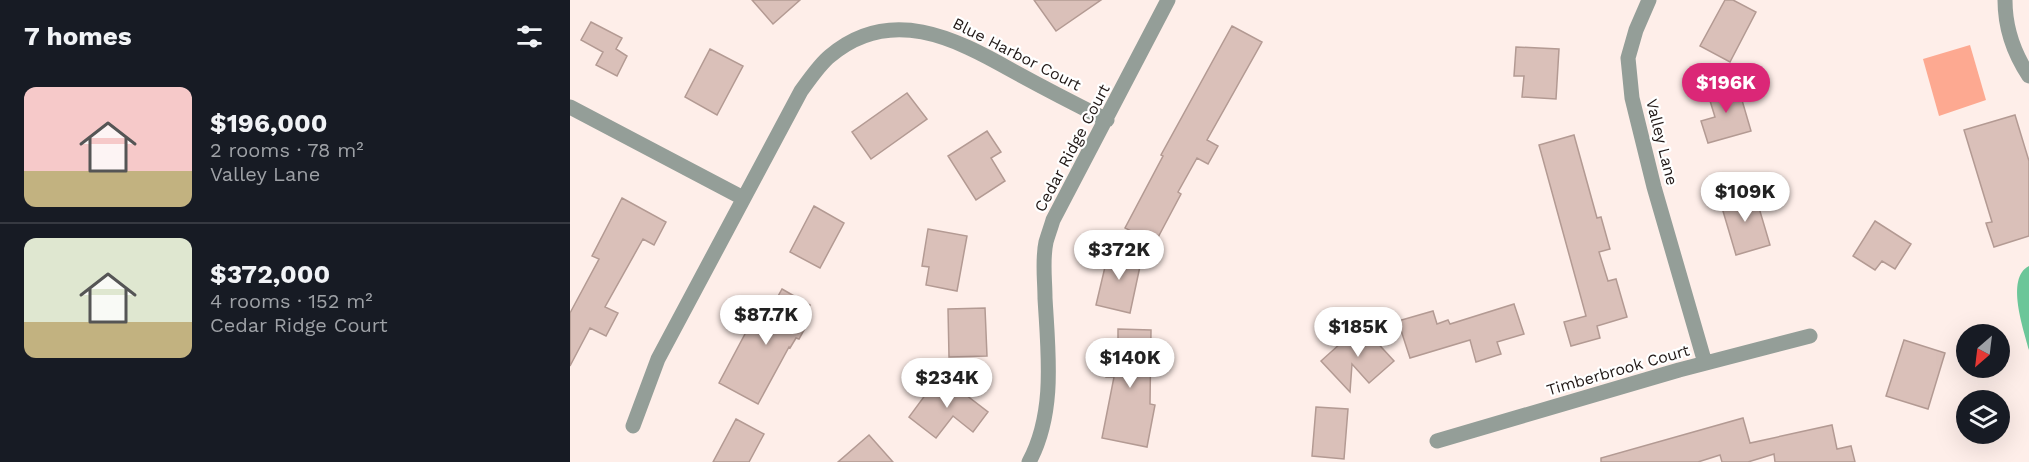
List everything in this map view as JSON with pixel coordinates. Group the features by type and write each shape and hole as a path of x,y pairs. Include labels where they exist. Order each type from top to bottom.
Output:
{"street":[{"name":"Cedar Ridge Court","path":"1029,462 1040,437 1047,407 1049,375 1045,282 1046,243 1053,220 1168,0"},
{"name":"Valley Lane","path":"1649,0 1636,30 1627,69 1654,187 1705,363"},
{"path":"2005,0 2005,21 2013,46 2029,76"},
{"name":"Blue Harbor Court","path":"633,426 658,359 801,91 829,57 853,40 878,32 907,29 950,39 978,51 1107,120"},
{"path":"570,107 743,198"},
{"name":"Timberbrook Court","path":"1437,441 1705,363 1810,336"}],"shaded area":[{"path":"1970,45 1986,100 1939,116 1923,59"},
{"path":"2029,266 2029,350 2020,318 2017,293 2018,281 2022,272"}],"building":[{"path":"752,0 800,0 773,24"},
{"path":"1034,0 1101,0 1056,31"},
{"path":"1725,0 1733,0 1756,12 1730,62 1700,46"},
{"path":"591,22 622,38 616,49 627,56 617,76 596,65 603,52 581,40"},
{"path":"1232,26 1262,42 1207,140 1218,146 1208,164 1197,158 1178,192 1181,194 1155,243 1125,228 1163,156 1161,155"},
{"path":"1516,47 1559,49 1556,99 1522,97 1524,76 1514,76"},
{"path":"710,49 743,66 717,115 685,97"},
{"path":"1737,83 1751,131 1708,143 1701,121 1715,117 1707,91"},
{"path":"907,93 927,119 871,159 852,132"},
{"path":"2015,115 2029,161 2029,236 1994,247 1986,223 1992,222 1964,130"},
{"path":"987,131 1001,152 991,158 1005,181 976,200 948,156"},
{"path":"1574,135 1597,218 1601,217 1610,249 1599,252 1608,281 1616,279 1627,317 1597,326 1600,338 1571,346 1564,322 1586,316 1539,145"},
{"path":"1754,191 1770,245 1736,255 1720,201"},
{"path":"622,198 666,222 654,245 643,239 605,307 618,313 606,336 590,328 570,366 570,313 599,259 592,256"},
{"path":"814,206 844,223 820,268 790,252"},
{"path":"1875,221 1911,244 1895,269 1882,261 1875,270 1853,256"},
{"path":"928,229 967,236 957,291 926,285 929,267 922,266"},
{"path":"1109,250 1142,257 1130,313 1096,305"},
{"path":"782,289 810,305 803,317 809,321 799,339 796,338 789,347 758,404 719,383 762,302 772,307"},
{"path":"1514,304 1524,334 1497,342 1501,354 1476,362 1470,340 1410,358 1398,321 1433,311 1437,324 1448,320 1450,324"},
{"path":"985,308 987,356 949,357 948,309"},
{"path":"1361,325 1394,361 1369,383 1352,364 1350,392 1321,361"},
{"path":"1118,329 1151,330 1150,404 1155,405 1147,447 1102,438 1114,377 1106,377 1107,353 1118,353"},
{"path":"1904,340 1945,353 1928,409 1886,396"},
{"path":"940,375 988,412 973,432 953,416 936,438 909,417"},
{"path":"1316,407 1348,409 1344,459 1312,456"},
{"path":"1743,418 1750,443 1832,425 1837,449 1851,446 1855,462 1775,462 1774,454 1748,462 1722,462 1720,455 1698,462 1601,462 1601,458"},
{"path":"736,419 764,434 749,462 713,462"},
{"path":"869,435 893,462 838,462"}]}
